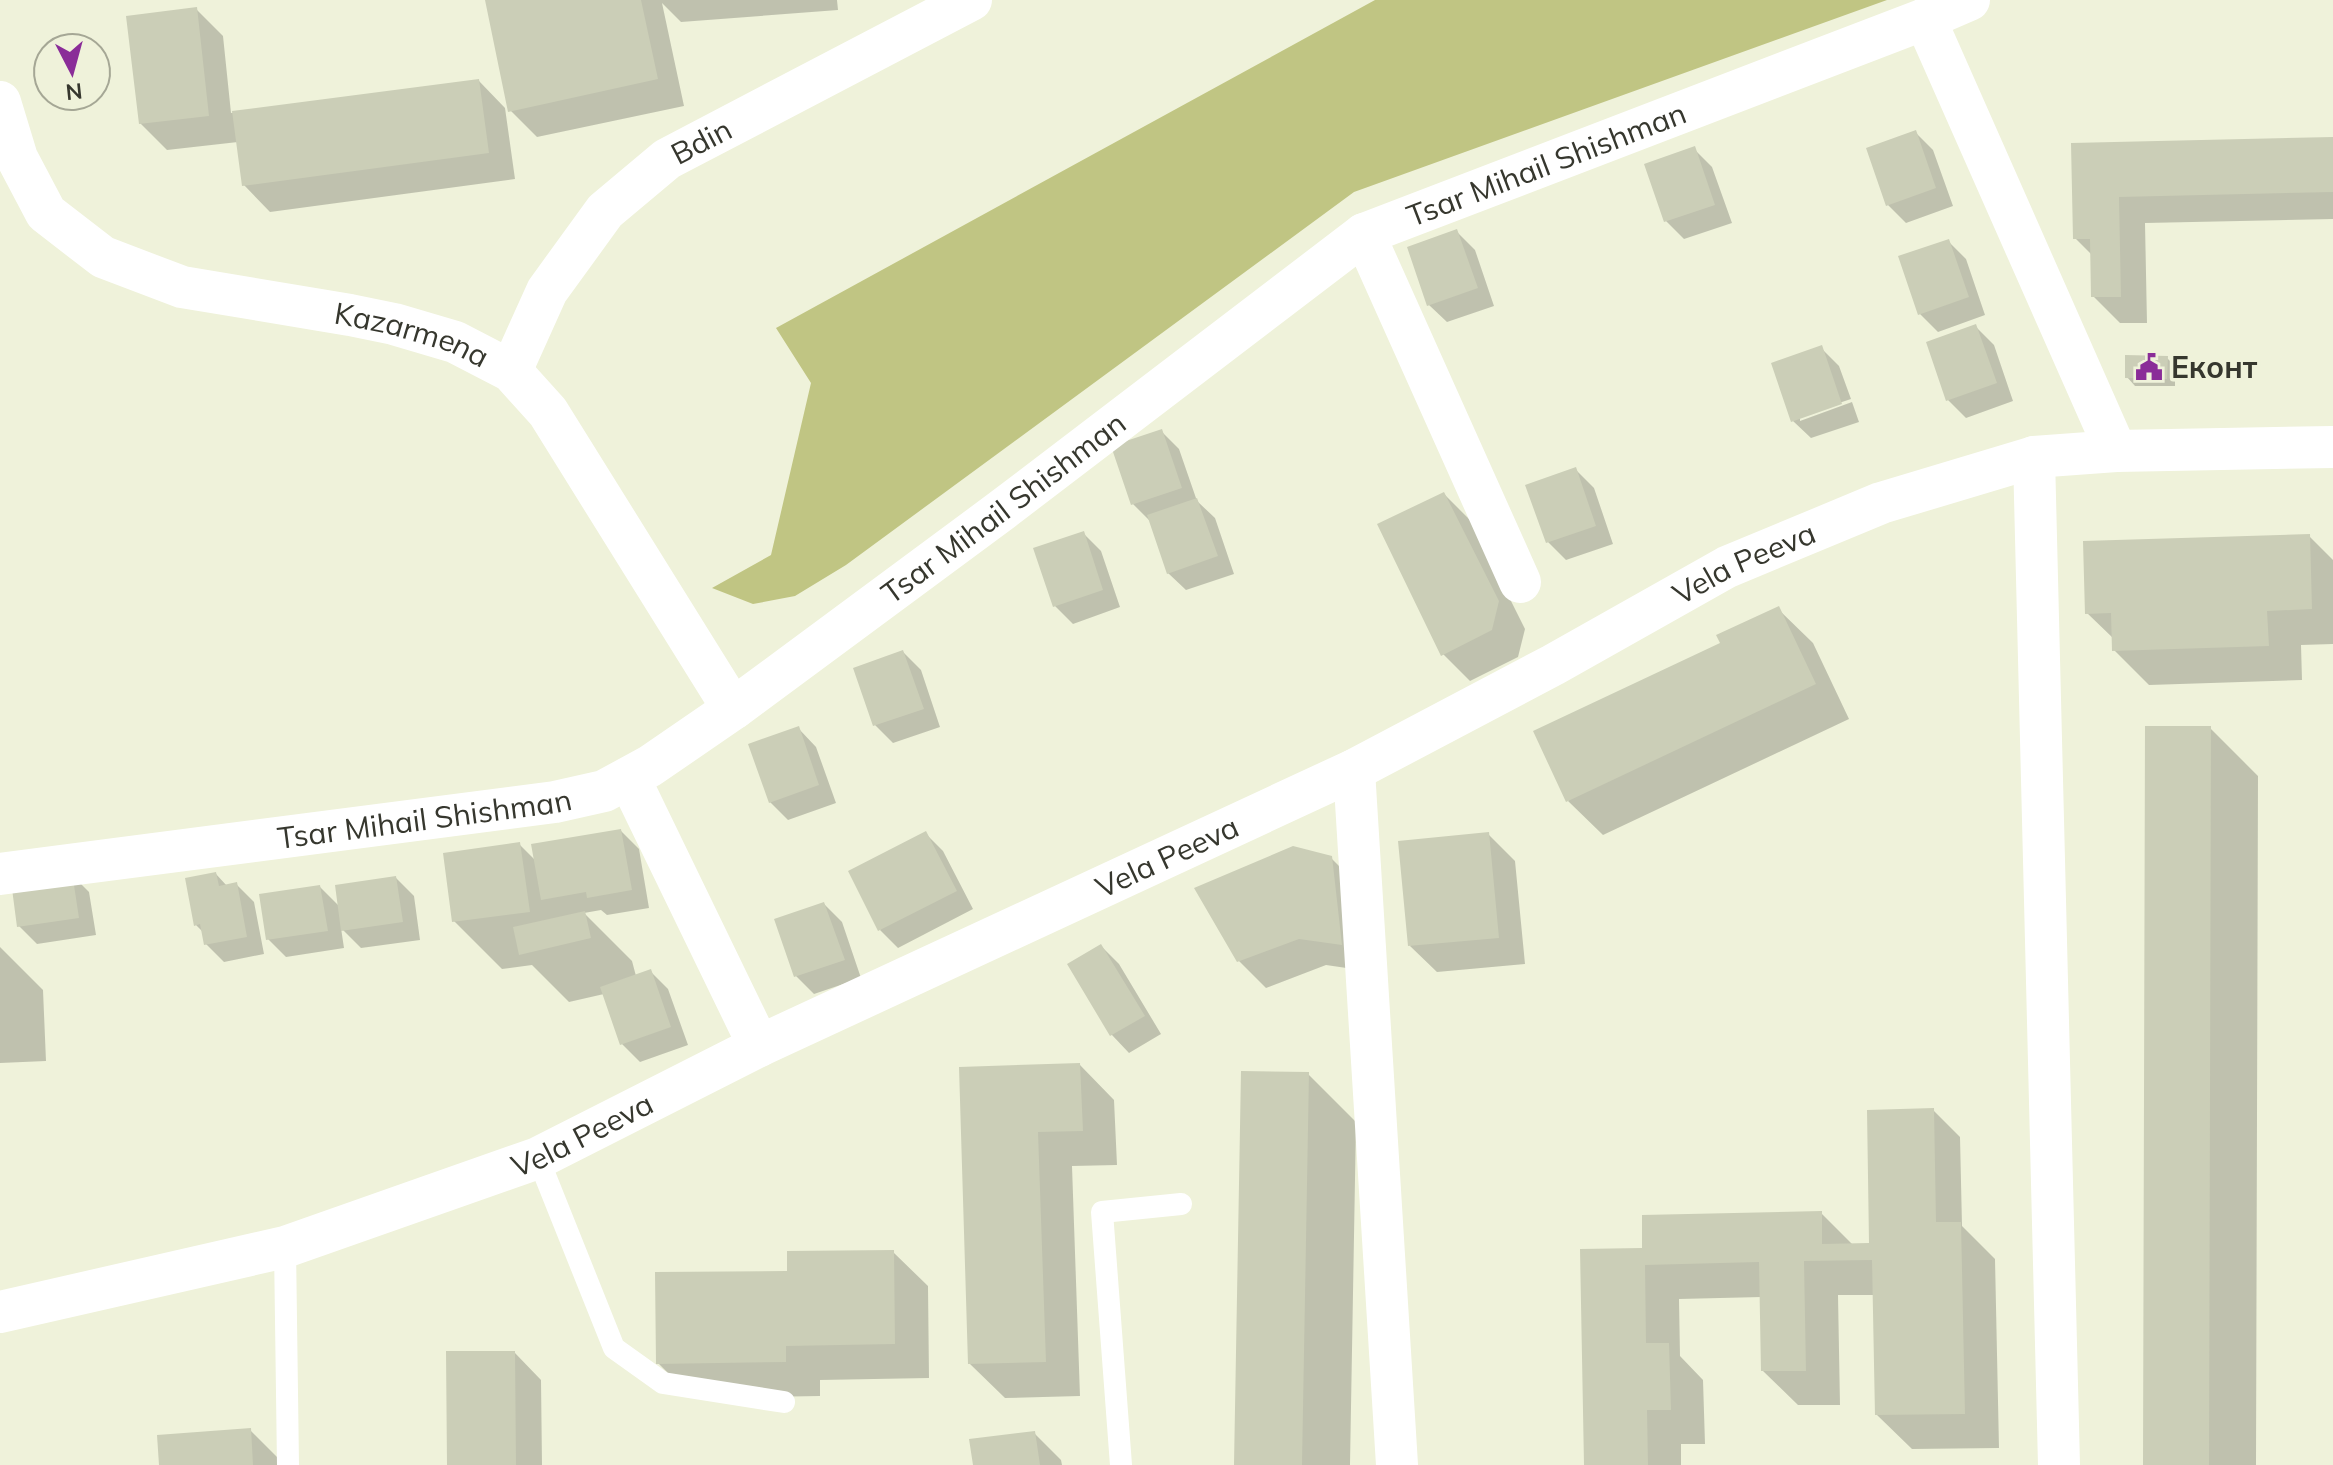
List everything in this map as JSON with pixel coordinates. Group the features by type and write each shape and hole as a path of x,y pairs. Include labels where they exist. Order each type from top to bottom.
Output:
{"street":[{"name":"Bdin","path":"511,371 547,291 596,223 605,211 667,159 971,0"},
{"name":"Tsar Mihail Shishman","path":"0,874 555,802 604,791 650,766 733,709 1015,500 1364,234 1969,0"},
{"path":"1925,19 2116,451"},
{"name":"Kazarmena","path":"0,102 17,158 46,213 103,257 182,287 394,324 455,342 511,371 548,412 733,709"},
{"path":"1364,234 1520,582"},
{"name":"Vela Peeva","path":"0,1312 285,1247 538,1158 759,1046 1354,770 1553,665 1727,567 1881,503 2034,457 2116,451 2333,447"},
{"path":"2034,457 2059,1465"},
{"path":"1354,770 1397,1465"},
{"path":"629,778 759,1046"}],"lane":[{"path":"538,1158 614,1348 663,1383 784,1402"},
{"path":"1121,1465 1102,1212 1181,1204"},
{"path":"285,1247 288,1465"}],"green space":[{"path":"1375,0 1887,0 1354,192 846,565 795,596 753,604 712,588 771,555 811,383 776,328"}],"building":[{"path":"485,0 641,0 658,79 508,112"},
{"path":"197,7 209,116 139,124 126,16"},
{"path":"479,79 489,153 242,186 232,111"},
{"path":"1916,130 1936,188 1886,206 1866,148"},
{"path":"2333,137 2333,192 2119,197 2121,297 2091,297 2090,239 2073,239 2071,143"},
{"path":"1695,146 1715,205 1664,222 1644,164"},
{"path":"1457,229 1478,288 1427,306 1407,247"},
{"path":"1949,239 1969,297 1918,315 1898,256"},
{"path":"1976,324 1997,383 1946,401 1926,342"},
{"path":"1822,345 1842,404 1791,422 1771,363"},
{"path":"2125,355 2168,356 2167,379 2125,378"},
{"path":"1162,429 1182,488 1131,505 1111,446"},
{"path":"1576,467 1596,526 1546,543 1525,485"},
{"path":"1444,492 1499,601 1492,630 1441,656 1377,524"},
{"path":"1197,498 1218,556 1167,574 1147,515"},
{"path":"1084,531 1103,590 1053,607 1033,548"},
{"path":"2310,534 2312,609 2267,611 2269,646 2112,651 2111,613 2085,614 2083,541"},
{"path":"1779,606 1816,684 1566,802 1533,731 1720,643 1716,635"},
{"path":"903,650 924,709 873,726 853,668"},
{"path":"799,726 819,785 769,803 748,744"},
{"path":"2145,726 2211,726 2209,1465 2143,1465"},
{"path":"621,829 632,890 587,898 586,892 541,900 531,844"},
{"path":"926,831 957,891 878,931 848,871"},
{"path":"1489,832 1499,938 1408,946 1398,841"},
{"path":"520,842 530,912 452,922 443,853"},
{"path":"1293,846 1332,856 1342,945 1299,939 1237,962 1194,888"},
{"path":"72,872 79,918 17,927 11,881"},
{"path":"216,872 219,886 237,882 247,937 204,945 200,924 194,926 185,878"},
{"path":"396,876 403,922 341,931 335,885"},
{"path":"320,885 328,931 266,940 259,894"},
{"path":"824,902 845,960 794,977 774,919"},
{"path":"585,911 591,938 519,955 513,927"},
{"path":"1101,944 1145,1016 1110,1036 1067,964"},
{"path":"651,969 671,1027 620,1045 600,987"},
{"path":"1080,1063 1083,1131 1038,1132 1046,1362 968,1364 959,1067"},
{"path":"1241,1071 1309,1072 1302,1465 1234,1465"},
{"path":"1934,1108 1936,1222 1961,1222 1965,1414 1875,1415 1872,1260 1804,1261 1806,1371 1761,1371 1759,1262 1645,1265 1646,1343 1669,1343 1671,1410 1647,1410 1648,1465 1584,1465 1580,1249 1642,1248 1642,1215 1822,1211 1822,1244 1869,1243 1867,1110"},
{"path":"894,1250 895,1344 786,1346 786,1362 656,1364 655,1272 787,1271 787,1251"},
{"path":"446,1351 515,1351 516,1465 447,1465"},
{"path":"251,1428 253,1465 159,1465 157,1435"},
{"path":"1035,1431 1040,1465 973,1465 969,1439"}],"place":[{"name":"Еконт","path":"2149,367"}]}
